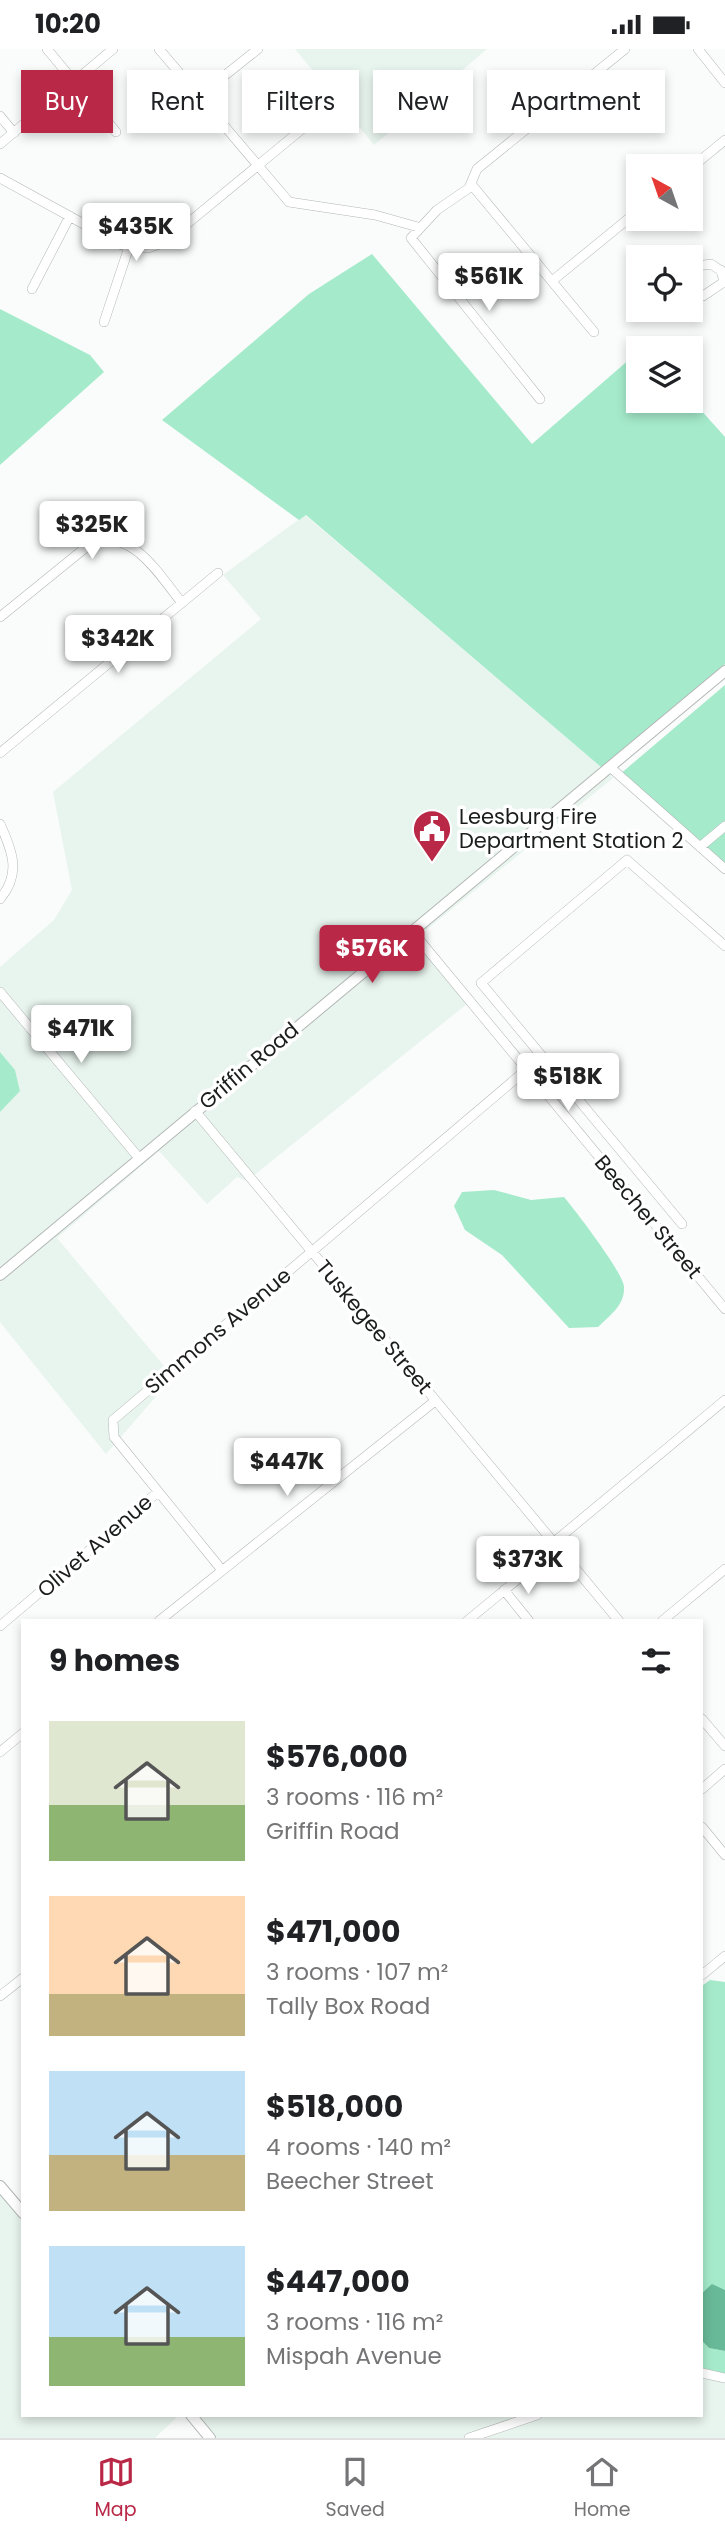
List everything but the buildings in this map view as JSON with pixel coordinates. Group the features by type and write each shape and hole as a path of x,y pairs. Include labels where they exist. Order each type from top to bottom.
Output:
{"street":[{"path":"47,49 64,70"},
{"path":"88,70 113,49"},
{"path":"159,49 177,70"},
{"path":"228,73 258,49"},
{"path":"540,399 415,248 411,238 418,227 471,184 477,169 625,49"},
{"path":"698,49 725,83"},
{"path":"0,116 15,133"},
{"path":"113,127 117,132"},
{"path":"0,144 21,128"},
{"path":"228,131 289,202 375,215 418,227"},
{"path":"0,178 129,247 148,248 165,242 297,133"},
{"path":"704,157 725,140"},
{"path":"471,184 594,332"},
{"path":"32,289 70,216"},
{"path":"552,281 626,221"},
{"path":"104,322 129,247"},
{"path":"703,265 711,264 723,272 724,282 703,296"},
{"path":"0,617 90,544 106,539 124,542 142,555 182,603"},
{"path":"0,753 218,573"},
{"name":"Griffin Road","path":"0,1275 725,671"},
{"path":"610,767 725,869"},
{"path":"0,824 14,865 12,883 0,899"},
{"path":"700,847 725,825"},
{"path":"682,1224 481,983 627,860 725,946"},
{"name":"Beecher Street","path":"412,931 725,1309"},
{"path":"0,992 139,1158"},
{"name":"Simmons Avenue","path":"158,1493 113,1434 116,1416 526,1070"},
{"name":"Tuskegee Street","path":"195,1111 617,1619"},
{"path":"469,1619 725,1400"},
{"path":"161,1619 435,1401"},
{"path":"158,1493 221,1569"},
{"name":"Olivet Avenue","path":"0,1626 158,1493"},
{"path":"664,1619 725,1569"},
{"path":"504,1590 527,1619"},
{"path":"703,1720 725,1746"},
{"path":"0,1752 21,1735"},
{"path":"703,1788 725,1769"},
{"path":"703,1828 725,1855"},
{"path":"703,1974 725,1956"},
{"path":"0,1996 21,1980"},
{"path":"0,2186 21,2211"},
{"path":"703,2373 725,2378"},
{"path":"193,2417 210,2438"},
{"path":"469,2438 531,2417"}],"shaded area":[{"path":"295,49 487,49 462,70 373,70 373,133 388,133 374,145 359,127 359,70 312,70"},
{"path":"372,254 532,444 626,362 626,413 703,412 725,437 725,664 601,767 306,515 299,520 162,420 309,294"},
{"path":"0,309 90,355 104,372 0,465"},
{"path":"305,515 601,767 0,1269 0,1112 20,1090 15,1070 0,1052 0,967 54,920 72,890 53,792 261,619 223,575"},
{"path":"725,685 725,866 619,775"},
{"path":"609,774 613,778 415,939 468,1003 247,1181 237,1177 207,1204 159,1151 57,1238 173,1377 106,1454 0,1322 0,1282"},
{"path":"0,1052 15,1070 20,1091 0,1112"},
{"path":"494,1190 531,1200 564,1197 578,1215 608,1256 624,1287 619,1304 598,1327 569,1328 502,1255 465,1230 454,1206 462,1192"},
{"path":"710,1980 725,1982 725,2290 712,2285 703,2292 703,1985"},
{"path":"0,2193 21,2218 21,2417 177,2417 155,2438 0,2438"},
{"path":"712,2284 725,2290 725,2351 709,2348 703,2342 703,2292"},
{"path":"703,2342 709,2348 725,2351 725,2382 703,2377"},
{"path":"703,2377 725,2382 725,2438 216,2438 199,2417 703,2417"}],"place":[{"name":"Leesburg Fire Department Station 2","path":"432,863"}]}
